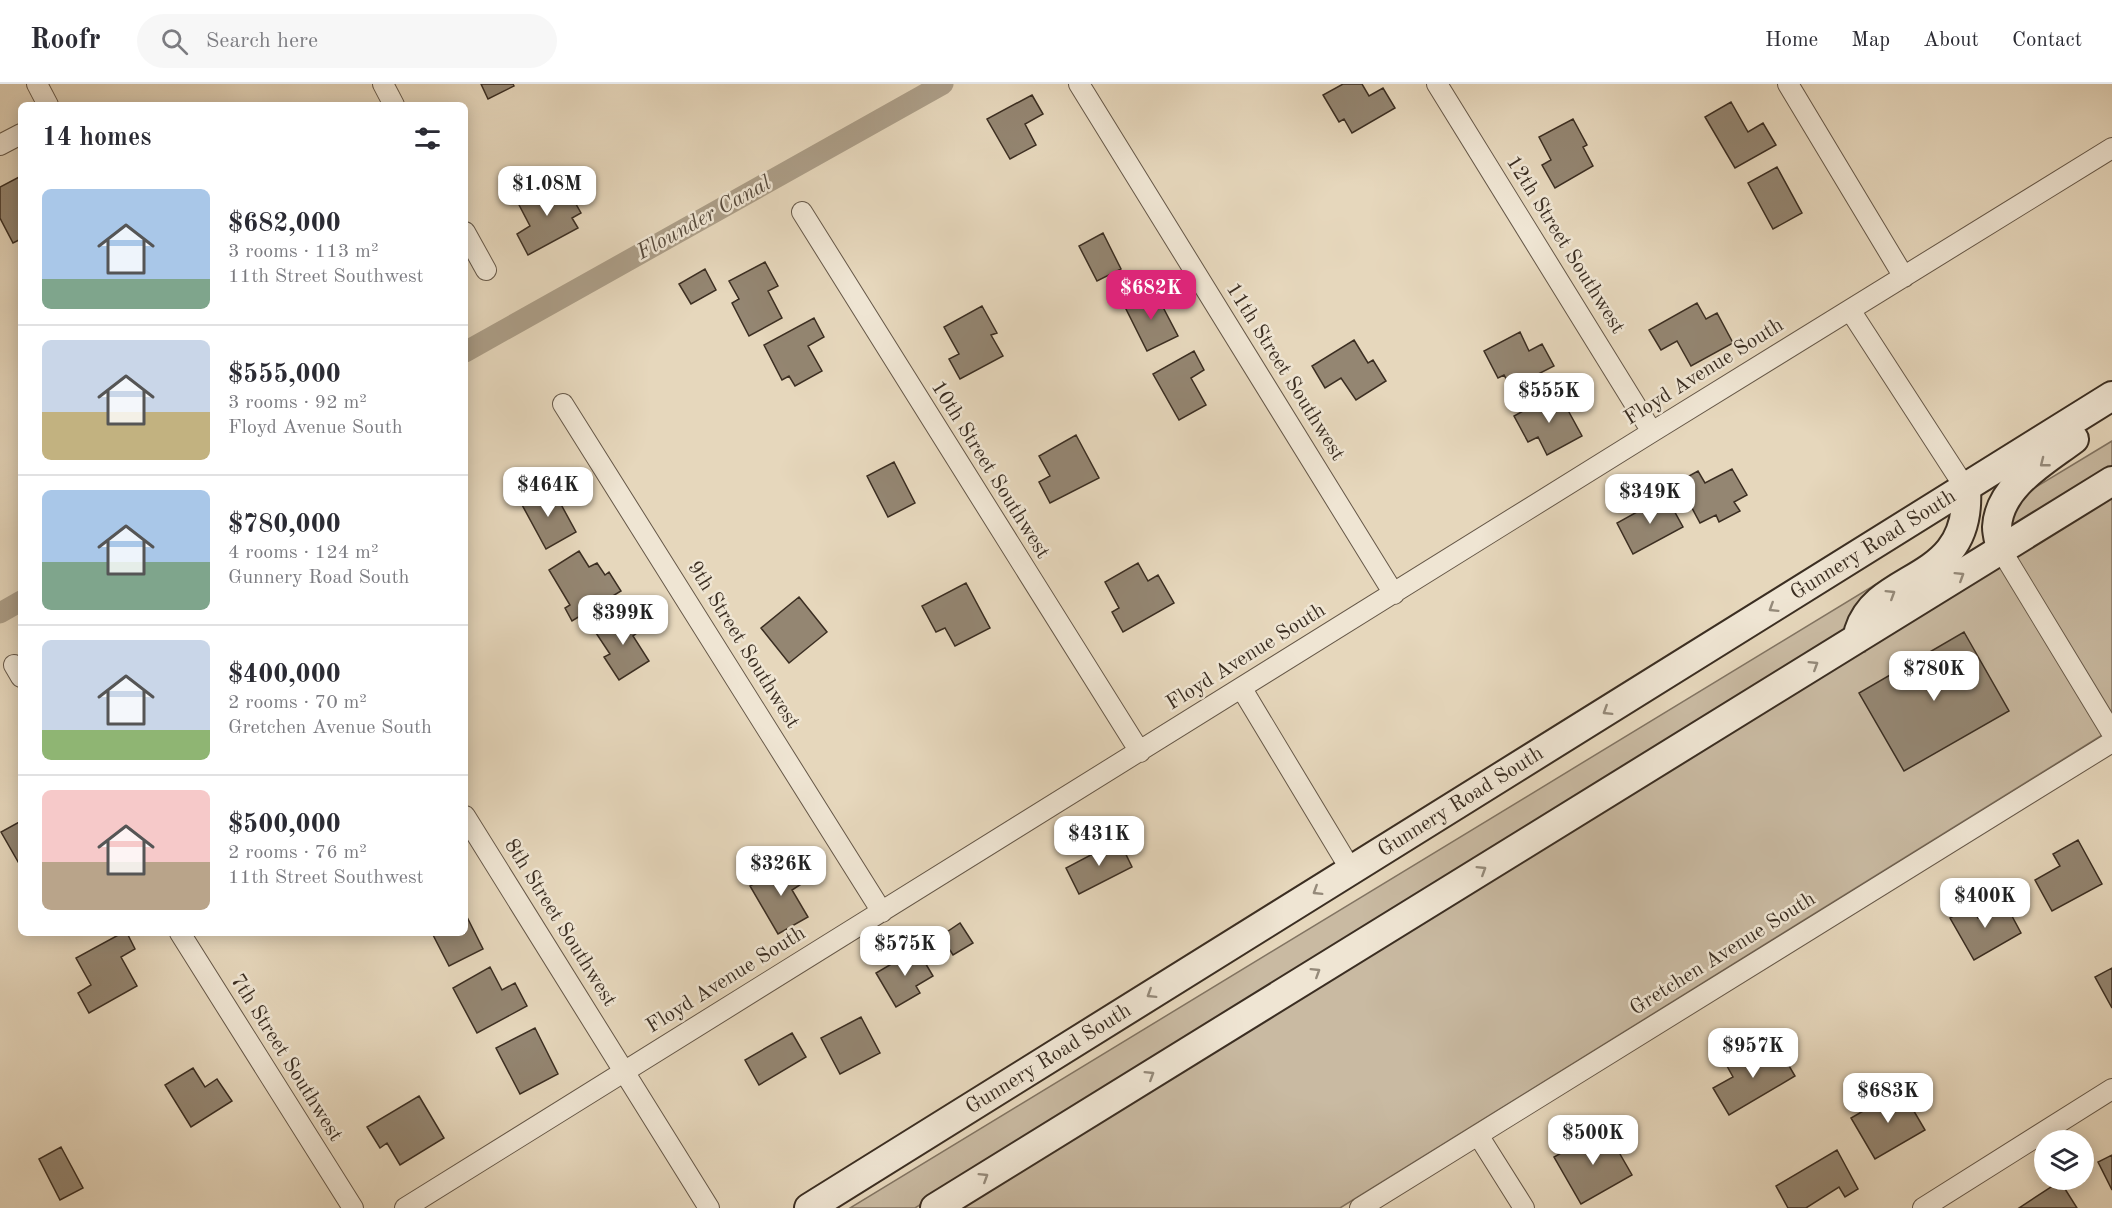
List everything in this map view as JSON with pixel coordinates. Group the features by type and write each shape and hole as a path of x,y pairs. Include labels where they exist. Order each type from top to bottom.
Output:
{"main road":[{"name":"Gunnery Road South","path":"809,1208 2104,401"},
{"path":"2001,550 1997,528 2002,507 2015,486 2087,430 2104,401"},
{"path":"934,1208 2112,481"},
{"path":"1857,639 1861,624 1881,601 1933,567 1960,537 1967,512 1966,489"}],"street":[{"path":"37,84 46,102"},
{"path":"383,84 392,102"},
{"name":"11th Street Southwest","path":"1079,84 1394,594"},
{"name":"12th Street Southwest","path":"1437,84 1652,432"},
{"path":"1788,84 1904,277"},
{"path":"0,145 18,136"},
{"name":"Floyd Avenue South","path":"405,1208 2112,148"},
{"name":"10th Street Southwest","path":"802,212 1140,752"},
{"path":"468,237 486,270"},
{"path":"1850,310 1966,489"},
{"name":"9th Street Southwest","path":"563,404 882,912"},
{"path":"2001,550 2112,733"},
{"path":"1242,689 1351,870"},
{"name":"Gretchen Avenue South","path":"1360,1208 2112,741"},
{"name":"8th Street Southwest","path":"468,821 709,1208"},
{"name":"7th Street Southwest","path":"182,936 353,1208"},
{"path":"1923,1208 2112,1089"},
{"path":"1478,1135 1524,1208"}],"shaded area":[{"path":"2112,441 2112,468 2010,532 2013,510 2021,496"},
{"path":"2112,494 2112,729 1340,1208 956,1208 1858,651 1865,652 1866,646"},
{"path":"1934,549 1847,633 915,1208 850,1208"}],"building":[{"path":"481,84 513,84 514,86 488,99"},
{"path":"1343,84 1362,84 1369,96 1383,88 1395,108 1352,133 1344,119 1339,122 1323,95"},
{"path":"1032,95 1043,114 1025,124 1036,145 1010,159 987,119"},
{"path":"1731,102 1748,132 1763,123 1776,145 1735,168 1705,117"},
{"path":"1573,119 1587,145 1583,147 1593,166 1555,188 1542,165 1551,160 1539,137"},
{"path":"1777,167 1802,213 1773,229 1748,183"},
{"path":"18,178 18,240 13,243 0,218 0,187"},
{"path":"552,181 560,195 568,190 581,213 572,218 578,228 528,255 517,234 530,226 517,201"},
{"path":"1103,233 1121,269 1097,281 1079,246"},
{"path":"765,262 778,286 768,291 782,318 749,336 732,303 739,299 729,281"},
{"path":"705,269 716,290 691,304 679,284"},
{"path":"1154,290 1178,336 1147,351 1124,305"},
{"path":"1697,303 1706,319 1717,313 1733,343 1691,366 1677,341 1661,350 1649,330"},
{"path":"982,306 997,333 991,335 1003,356 960,379 949,359 959,354 944,327"},
{"path":"814,318 824,337 808,346 822,371 795,386 789,376 782,380 764,345"},
{"path":"1520,332 1529,351 1542,344 1554,366 1511,388 1504,375 1498,378 1484,351"},
{"path":"1354,340 1368,363 1373,360 1386,381 1356,400 1341,378 1325,388 1312,366"},
{"path":"1194,351 1204,370 1191,378 1206,405 1179,420 1153,374"},
{"path":"1558,392 1582,436 1547,455 1538,437 1528,442 1514,416"},
{"path":"1076,435 1099,478 1050,503 1039,482 1050,476 1039,456"},
{"path":"894,462 915,503 888,517 867,476"},
{"path":"1732,469 1747,495 1734,502 1740,511 1719,522 1716,515 1700,523 1678,482 1698,471 1705,483"},
{"path":"551,486 576,532 546,549 521,503"},
{"path":"1666,496 1683,527 1633,554 1617,523"},
{"path":"579,551 589,567 597,563 605,575 609,572 621,591 572,621 565,608 570,605 549,570"},
{"path":"1138,563 1148,581 1158,575 1174,603 1123,632 1112,612 1119,608 1105,582"},
{"path":"966,583 990,628 955,646 945,628 936,632 922,606"},
{"path":"799,597 827,632 789,663 761,628"},
{"path":"630,612 641,630 633,636 649,661 619,680 604,657 610,654 596,633"},
{"path":"1964,632 2009,711 1904,771 1859,693"},
{"path":"18,823 18,862 1,832"},
{"path":"1119,840 1132,867 1079,894 1066,868"},
{"path":"2078,840 2102,884 2052,911 2035,880 2060,866 2053,854"},
{"path":"794,861 806,881 792,890 808,917 778,934 750,886"},
{"path":"2005,903 2021,933 1974,960 1950,918 1971,906 1978,918"},
{"path":"468,919 483,949 449,966 434,936 468,936"},
{"path":"960,923 973,943 953,955 941,936"},
{"path":"116,936 128,936 135,949 121,957 137,986 89,1013 78,993 91,985 76,958"},
{"path":"917,949 933,976 916,986 920,993 896,1007 876,973"},
{"path":"490,967 502,990 515,983 527,1006 477,1033 453,988"},
{"path":"2112,968 2112,1008 2095,977"},
{"path":"861,1017 880,1053 840,1074 821,1038"},
{"path":"535,1028 558,1074 520,1094 496,1048"},
{"path":"792,1033 806,1057 759,1085 745,1060"},
{"path":"1778,1047 1795,1076 1729,1115 1713,1088 1733,1077 1727,1066 1753,1051 1757,1059"},
{"path":"193,1068 205,1087 217,1079 232,1101 191,1127 165,1085"},
{"path":"1901,1089 1925,1130 1875,1159 1851,1118"},
{"path":"419,1096 444,1138 400,1165 387,1143 380,1148 367,1127"},
{"path":"1605,1128 1632,1175 1581,1204 1554,1157"},
{"path":"61,1147 83,1188 60,1200 39,1159"},
{"path":"1837,1150 1858,1189 1845,1197 1839,1187 1806,1208 1788,1208 1776,1186"},
{"path":"2112,1155 2112,1190 2098,1162"},
{"path":"2046,1190 2066,1190 2077,1208 2019,1208"}],"waterway":[{"name":"Flounder Canal","path":"468,350 943,84"},
{"name":"Flounder Canal","path":"0,613 18,603"}]}
